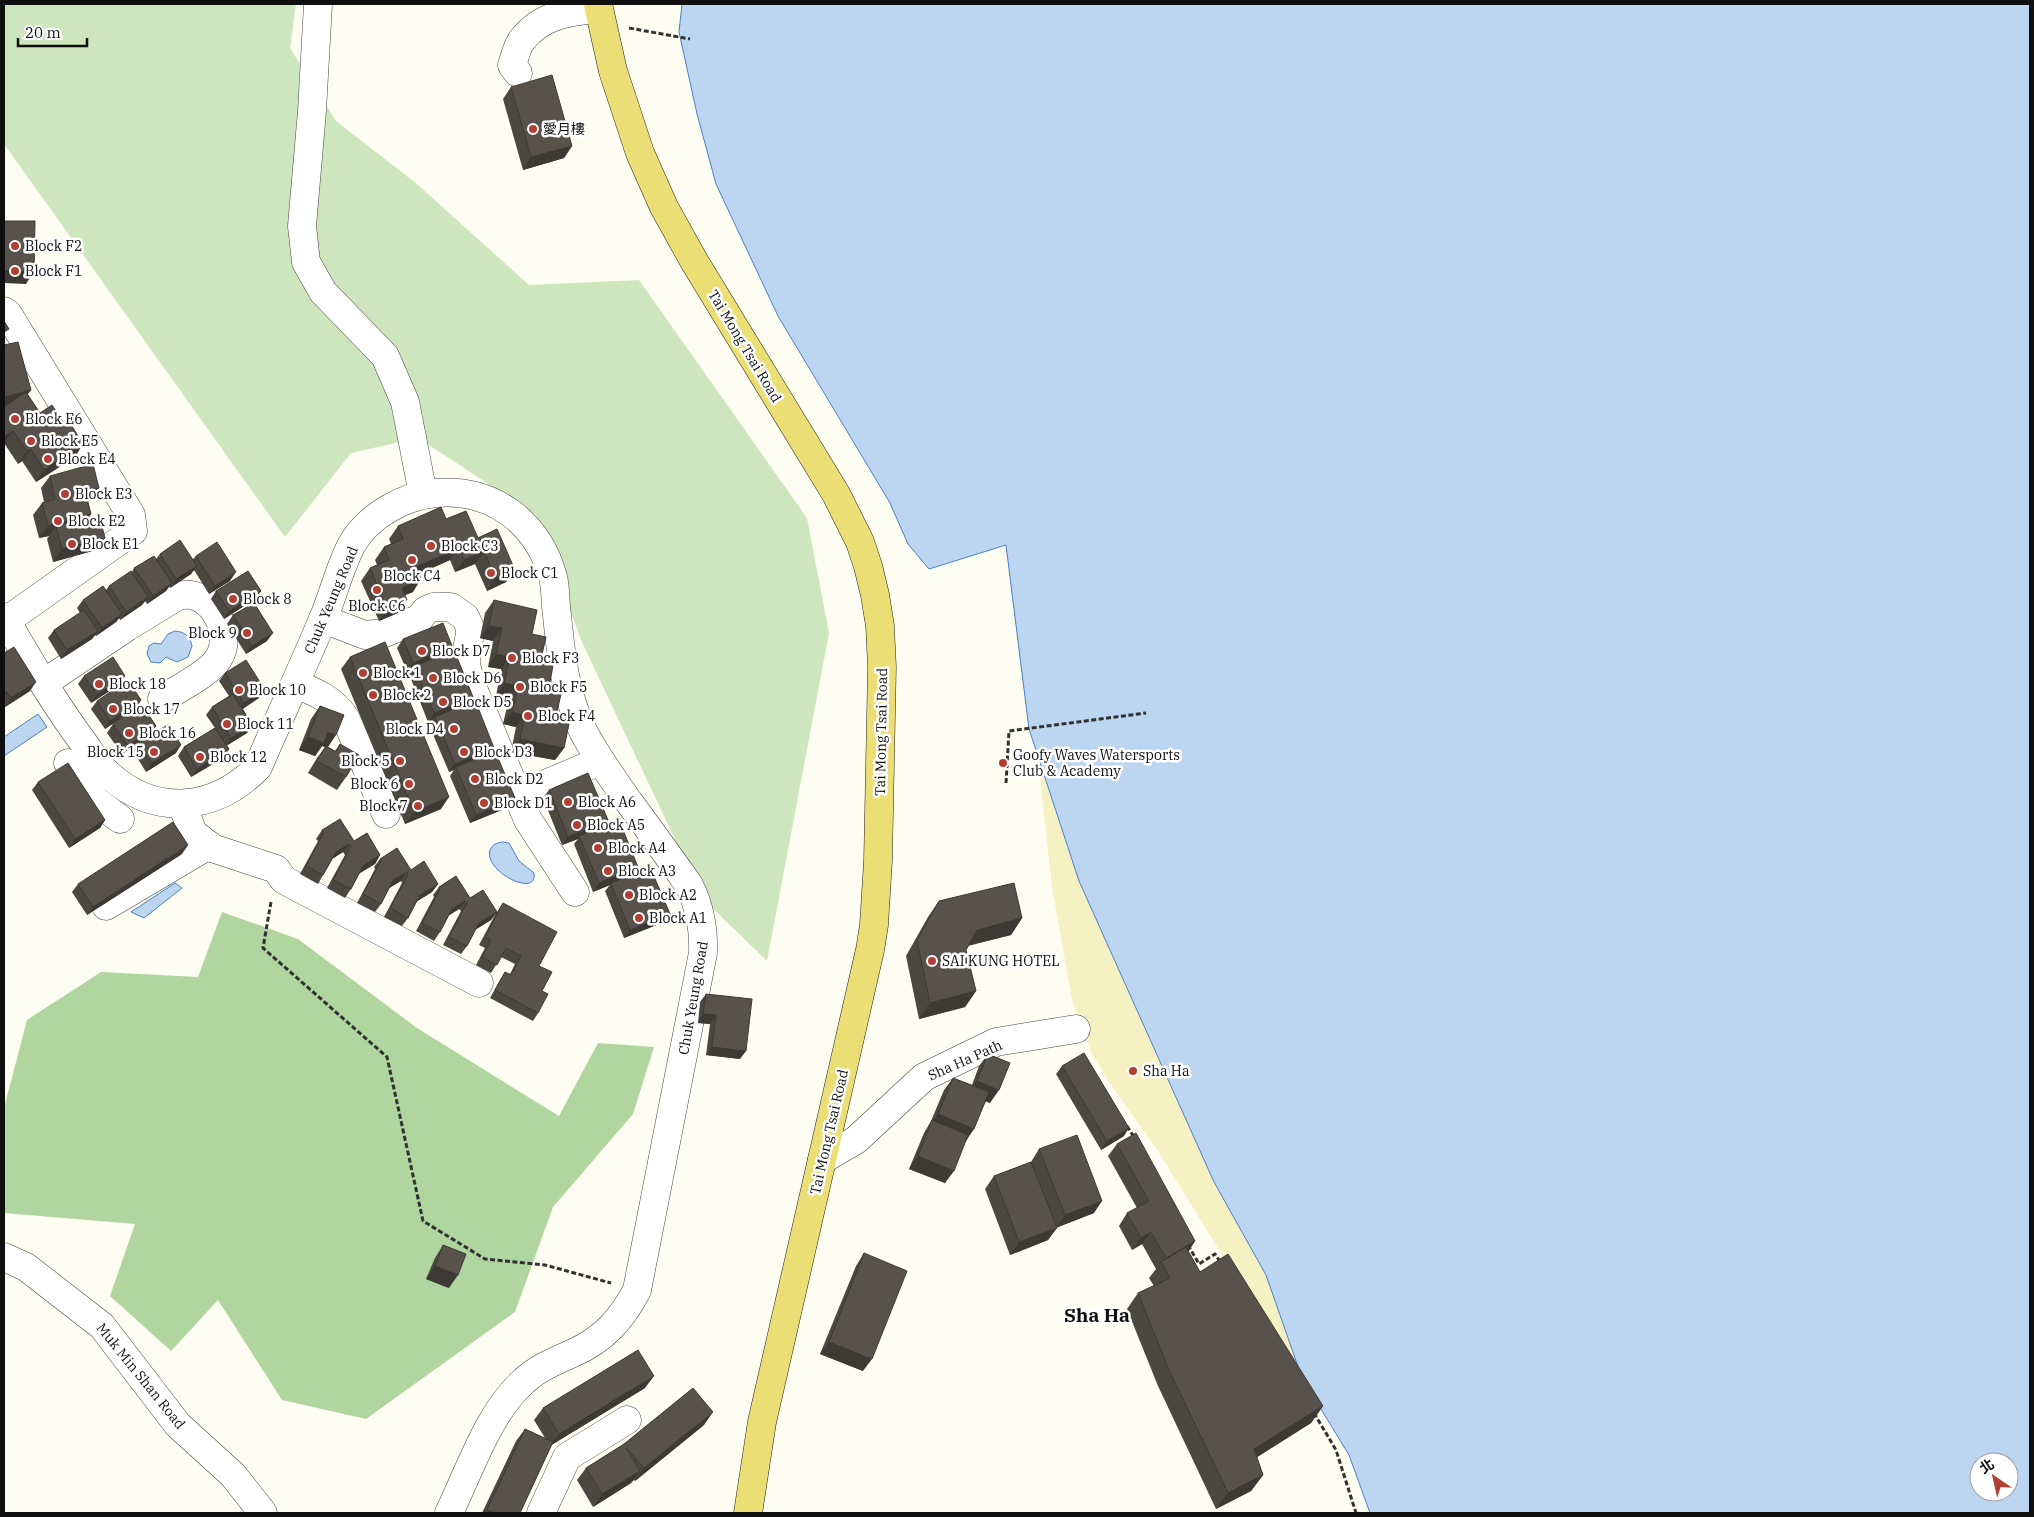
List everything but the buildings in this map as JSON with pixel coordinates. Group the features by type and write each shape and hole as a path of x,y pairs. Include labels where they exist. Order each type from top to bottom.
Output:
{"main road":[{"name":"Tai Mong Tsai Road","path":"599,13 613,71 640,153 664,207 694,261 844,510 860,542 875,595 880,626 882,667 878,861 874,925 866,972 762,1422 748,1513"}],"street":[{"path":"318,4 312,110 302,226 306,262 323,292 385,356 405,402 422,494"},
{"path":"518,73 512,65 521,40 539,24 566,12 599,13"},
{"path":"4,311 8,314 131,515 133,531 5,619"},
{"name":"Chuk Yeung Road","path":"5,619 65,718 108,775 130,791 155,801 182,804 199,802 231,790 258,767 323,619 353,544 372,521 395,504 422,494 451,492 480,497 506,509 528,528 544,552 554,579 560,647 566,681 583,730 600,761 689,885 699,908 704,934 703,953 637,1290 629,1307 618,1322 604,1334 589,1345 539,1369 510,1394 490,1426 449,1513"},
{"path":"44,683 127,627 176,597 182,595 196,596 212,607 221,623 224,636 222,653 218,661 208,670 162,699"},
{"path":"323,619 365,635 385,633 420,618 425,611 433,607 451,607 465,617 469,625 470,634 466,654 468,676 528,820 575,892"},
{"path":"295,684 323,695 340,709 346,718 386,814"},
{"path":"517,796 600,761"},
{"path":"68,763 96,801 120,819"},
{"path":"96,801 108,775"},
{"path":"182,804 194,833 212,848 280,874 479,983"},
{"path":"106,906 209,845"},
{"name":"Sha Ha Path","path":"822,1160 856,1140 924,1077 996,1042 1076,1029"},
{"name":"Muk Min Shan Road","path":"4,1257 26,1267 102,1326 178,1425 233,1475 263,1513"},
{"path":"541,1513 567,1457 627,1420"}],"path":[{"path":"599,13 617,26 690,39"},
{"path":"1006,783 1008,731 1146,713"},
{"path":"280,874 263,948 387,1058 423,1221 485,1259 545,1265 637,1290"},
{"path":"1124,1120 1134,1137 1129,1140"},
{"path":"1185,1240 1199,1264 1215,1254 1225,1271"},
{"path":"1311,1408 1336,1450 1356,1513"}],"green space":[{"path":"4,4 296,4 290,48 336,121 417,184 529,285 639,280 807,518 829,633 767,961 703,899 581,640 536,515 418,438 351,453 285,537 4,144"},
{"path":"222,912 298,939 417,1028 559,1116 598,1043 654,1047 633,1114 553,1207 515,1312 366,1419 282,1400 218,1300 171,1351 110,1296 135,1224 4,1213 4,1108 27,1020 101,972 198,977"}],"sand":[{"name":"Sha Ha","path":"1038,759 1079,881 1214,1182 1266,1275 1302,1378 1219,1250 1160,1154 1109,1082 1091,1052 1072,1000 1052,887"}],"water":[{"path":"682,4 2030,4 2030,1513 1370,1513 1349,1455 1302,1378 1266,1275 1214,1182 1079,881 1029,729 1006,545 929,569 908,544 890,503 778,316 716,184 697,114 679,32"},
{"path":"175,631 182,632 190,640 192,646 188,657 177,662 166,657 160,663 151,662 147,654 149,646 154,643 161,644 168,634"},
{"path":"38,714 47,727 4,756 4,737"},
{"path":"509,843 519,861 534,873 533,880 528,883 520,883 511,879 494,866 490,858 490,850 495,844"},
{"path":"175,883 182,888 144,918 131,912"}],"place":[{"name":"愛月樓","path":"533,129"},
{"name":"Block F2","path":"15,246"},
{"name":"Block F1","path":"15,271"},
{"name":"Block E6","path":"15,419"},
{"name":"Block E5","path":"31,441"},
{"name":"Block E4","path":"48,459"},
{"name":"Block E3","path":"65,494"},
{"name":"Block E2","path":"58,521"},
{"name":"Block E1","path":"72,544"},
{"name":"Block C3","path":"431,546"},
{"name":"Block C4","path":"412,560"},
{"name":"Block C1","path":"491,573"},
{"name":"Block C6","path":"377,590"},
{"name":"Block 8","path":"233,599"},
{"name":"Block 9","path":"247,633"},
{"name":"Block D7","path":"422,651"},
{"name":"Block F3","path":"512,658"},
{"name":"Block 1","path":"363,673"},
{"name":"Block D6","path":"433,678"},
{"name":"Block 18","path":"99,684"},
{"name":"Block F5","path":"520,687"},
{"name":"Block 10","path":"239,690"},
{"name":"Block 2","path":"373,695"},
{"name":"Block D5","path":"443,702"},
{"name":"Block 17","path":"113,709"},
{"name":"Block F4","path":"528,716"},
{"name":"Block 11","path":"227,724"},
{"name":"Block D4","path":"454,729"},
{"name":"Block 16","path":"129,733"},
{"name":"Block 15","path":"154,752"},
{"name":"Block D3","path":"464,752"},
{"name":"Block 12","path":"200,757"},
{"name":"Block 5","path":"400,761"},
{"name":"Goofy Waves Watersports Club & Academy","path":"1003,763"},
{"name":"Block D2","path":"475,779"},
{"name":"Block 6","path":"409,784"},
{"name":"Block A6","path":"568,802"},
{"name":"Block D1","path":"484,803"},
{"name":"Block 7","path":"418,806"},
{"name":"Block A5","path":"577,825"},
{"name":"Block A4","path":"598,848"},
{"name":"Block A3","path":"608,871"},
{"name":"Block A2","path":"629,895"},
{"name":"Block A1","path":"639,918"},
{"name":"SAI KUNG HOTEL","path":"932,961"},
{"name":"Sha Ha","path":"1133,1071"}],"district":[{"name":"Sha Ha","path":"1097,1315"}]}
